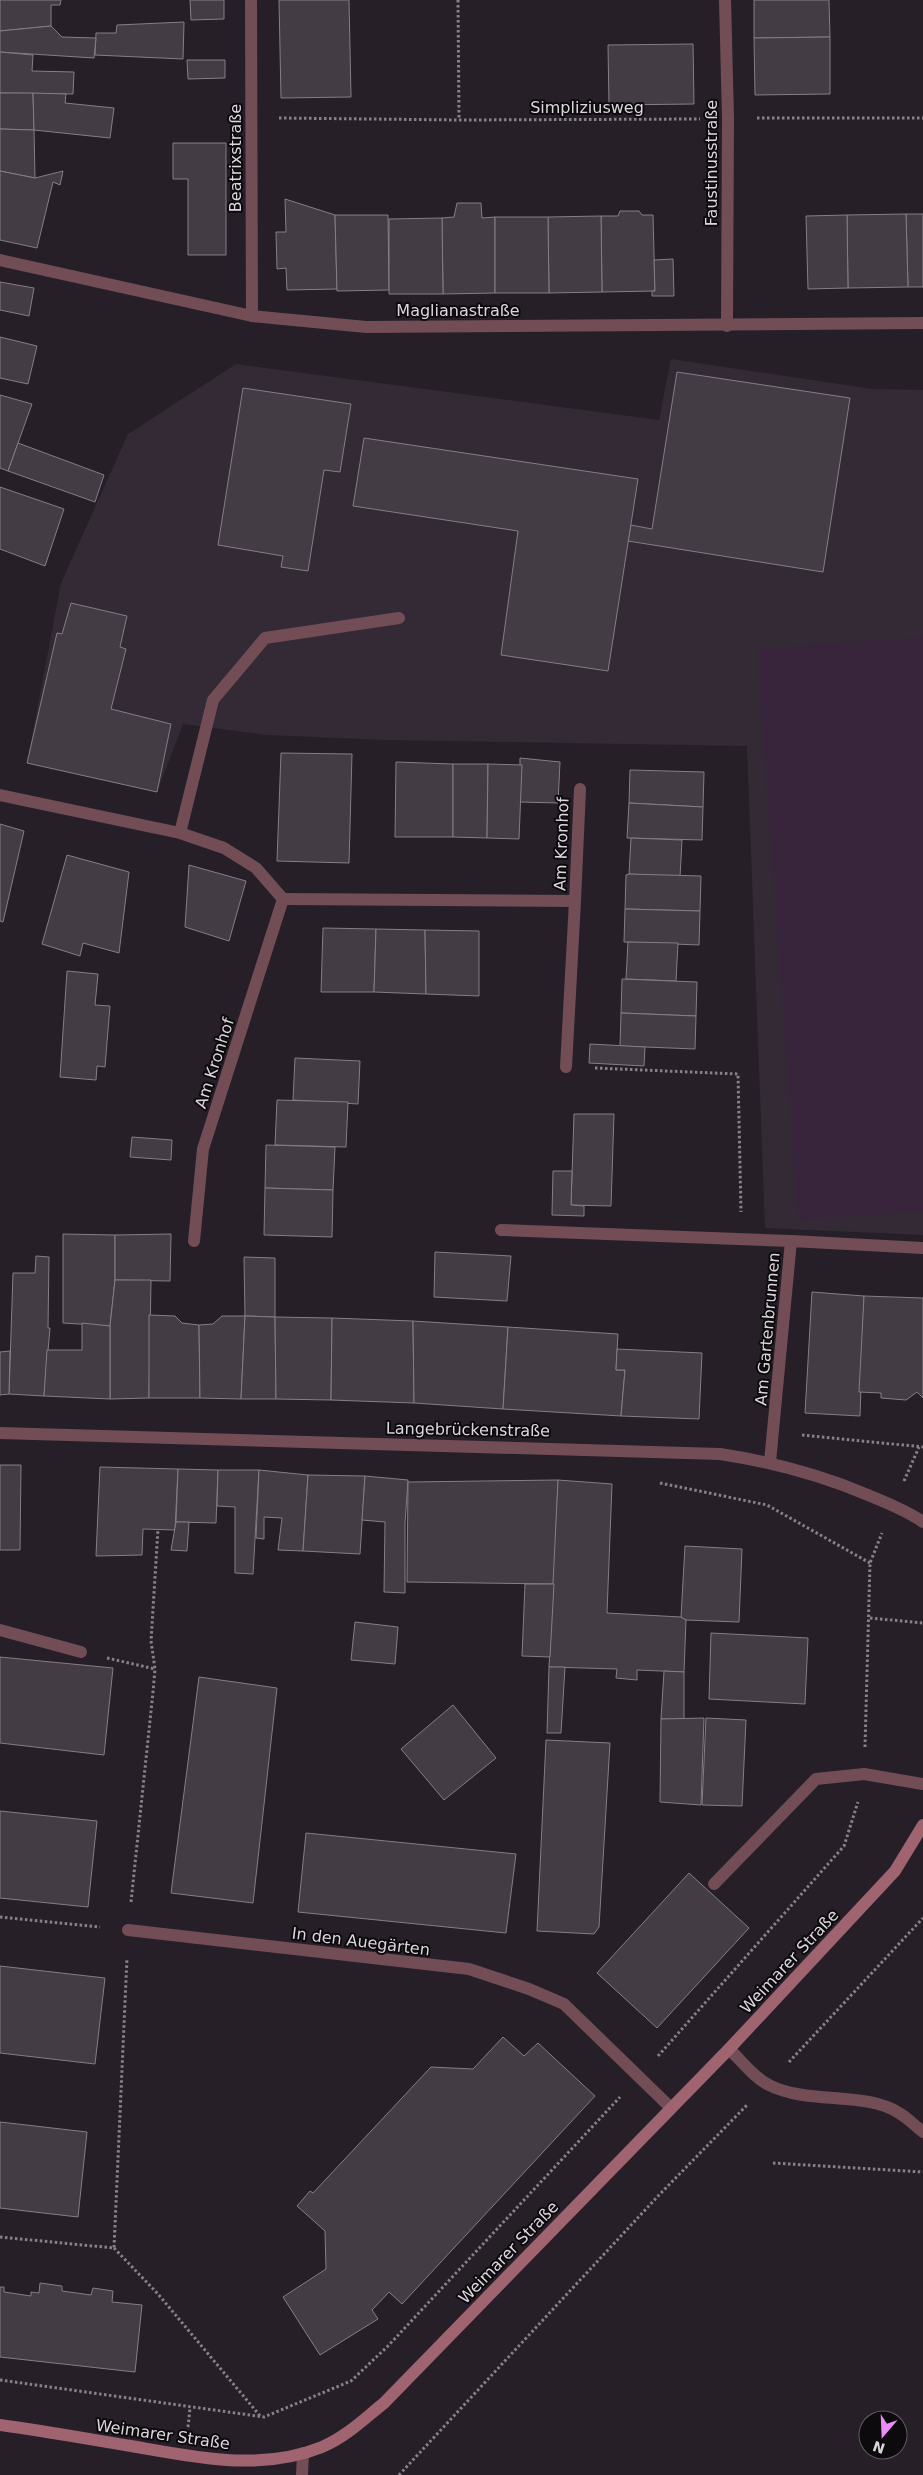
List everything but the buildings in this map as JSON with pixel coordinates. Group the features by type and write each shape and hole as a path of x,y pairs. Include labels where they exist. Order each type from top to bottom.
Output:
{"main road":[{"name":"Weimarer Straße","path":"0,2425 186,2456 232,2461 277,2459 322,2447 346,2434 384,2403 729,2049 894,1870 923,1825"}],"street":[{"name":"Beatrixstraße","path":"251,0 252,316"},
{"name":"Faustinusstraße","path":"726,0 728,118 727,326"},
{"name":"Maglianastraße","path":"0,260 252,316 366,327 727,326 923,323"},
{"path":"180,833 213,700 265,638 399,618"},
{"name":"Am Kronhof","path":"566,1067 580,789"},
{"path":"0,795 180,833 224,848 256,868 283,899"},
{"name":"Am Kronhof","path":"194,1241 203,1149 283,899 575,901"},
{"path":"501,1230 792,1241"},
{"name":"Am Gartenbrunnen","path":"770,1462 792,1241 923,1248"},
{"name":"Langebrückenstraße","path":"0,1434 720,1454 770,1462 832,1480 892,1505 923,1522"},
{"path":"0,1630 81,1652"},
{"path":"714,1884 816,1779 864,1774 923,1784"},
{"name":"In den Auegärten","path":"128,1930 469,1970 529,1989 564,2004 671,2108"},
{"path":"729,2049 767,2085 786,2092 812,2097 879,2105 899,2112 923,2132"},
{"path":"302,2453 302,2475"}],"path":[{"path":"458,0 459,120"},
{"name":"Simpliziusweg","path":"251,117 459,120 923,118"},
{"path":"566,1067 738,1074 741,1238"},
{"path":"774,1433 921,1447 908,1470"},
{"path":"652,1482 767,1505 870,1563"},
{"path":"114,2248 128,1930 155,1670 151,1641 158,1530"},
{"path":"870,1618 923,1623"},
{"path":"81,1652 155,1670"},
{"path":"0,1917 128,1930"},
{"path":"399,2475 659,2195 767,2085 923,1918"},
{"path":"773,2163 923,2172"},
{"path":"0,2237 114,2248 158,2294 262,2417"},
{"path":"0,2380 190,2408"}],"shaded area":[{"path":"671,359 872,389 923,390 923,1235 765,1228 747,746 386,740 267,735 183,724 157,792 27,763 61,583 128,434 236,364 659,420"},
{"path":"923,637 923,1211 798,1220 757,649"}]}
